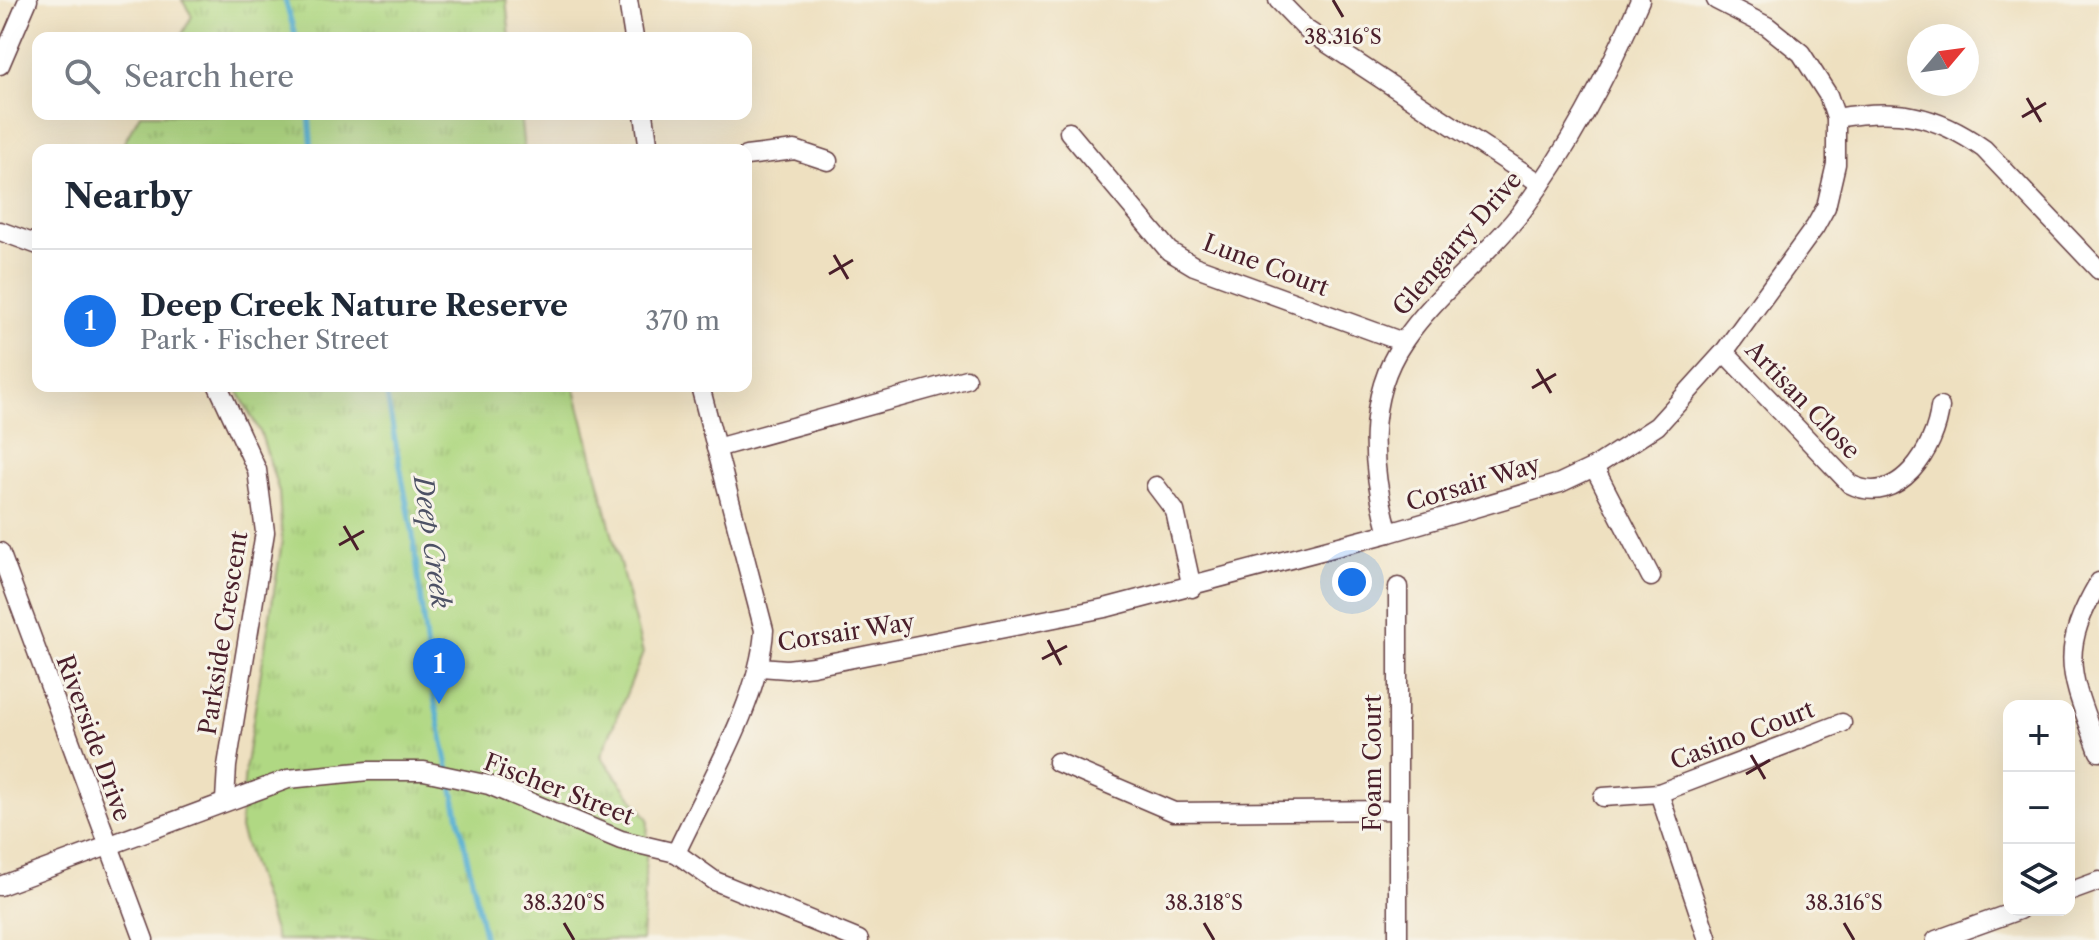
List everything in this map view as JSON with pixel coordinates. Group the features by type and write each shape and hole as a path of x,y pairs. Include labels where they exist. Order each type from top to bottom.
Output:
{"street":[{"path":"0,65 28,0"},
{"path":"628,0 633,32"},
{"path":"1278,0 1307,30 1541,184"},
{"name":"Glengarry Drive","path":"1389,533 1375,480 1374,441 1384,381 1403,342 1487,253 1541,184 1585,116 1640,0"},
{"name":"Corsair Way","path":"760,667 787,669 813,666 1192,588 1560,483 1594,467 1657,426 1724,352 1826,207 1836,164 1836,118 1828,95 1801,53 1767,26 1716,0"},
{"path":"1836,118 1877,111 1898,112 1919,116 1966,136 1984,149 2099,270"},
{"path":"645,120 648,144"},
{"name":"Lune Court","path":"1069,132 1169,251 1194,266 1403,342"},
{"path":"752,155 795,150 828,161"},
{"path":"0,231 32,243"},
{"name":"Artisan Close","path":"1724,352 1850,484 1863,490 1889,488 1909,473 1938,429 1940,407"},
{"path":"716,448 966,379"},
{"name":"Parkside Crescent","path":"221,392 257,470 265,532 227,766 225,800"},
{"path":"676,853 760,667 764,630 702,392"},
{"path":"1594,467 1651,577"},
{"path":"1156,486 1175,511 1192,588"},
{"name":"Riverside Drive","path":"0,552 144,940"},
{"path":"2099,582 2075,628 2070,660 2099,752"},
{"name":"Foam Court","path":"1398,587 1395,810 1398,940"},
{"name":"Casino Court","path":"1603,797 1659,793 1842,723"},
{"path":"1057,762 1174,812 1395,810"},
{"name":"Fischer Street","path":"0,886 288,779 368,771 438,773 527,798 621,840 676,853 715,881 859,940"},
{"name":"Casino Court","path":"1659,793 1708,940"},
{"path":"2075,890 2099,881"},
{"path":"1936,940 2003,916"}],"green space":[{"path":"182,0 506,0 509,32 183,32 192,16"},
{"path":"137,120 521,120 523,144 123,144"},
{"path":"238,392 576,392 643,653 601,756 648,819 642,940 277,940 240,829 245,770 282,542 279,492 261,434"}],"waterway":[{"name":"Deep Creek","path":"285,0 294,32"},
{"name":"Deep Creek","path":"310,120 312,144"},
{"name":"Deep Creek","path":"386,392 413,535 431,684 449,771"},
{"name":"Deep Creek","path":"451,781 485,940"}],"place":[{"name":"Deep Creek Nature Reserve","path":"439,704"}]}
